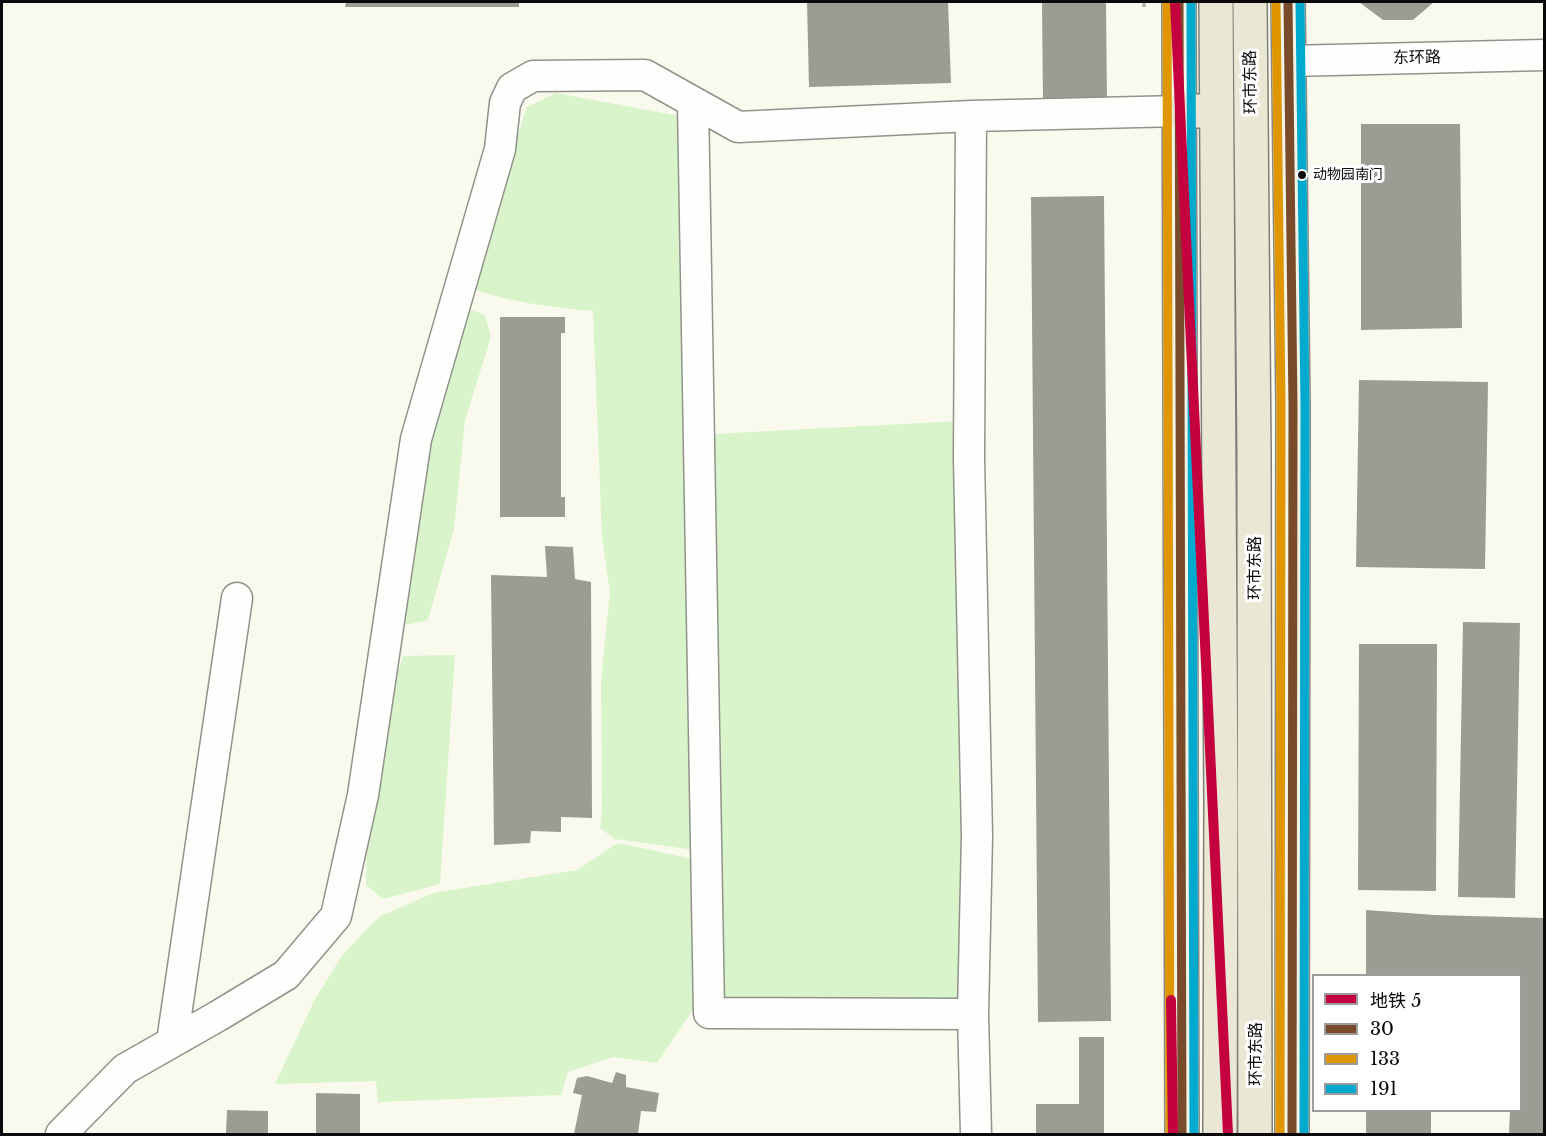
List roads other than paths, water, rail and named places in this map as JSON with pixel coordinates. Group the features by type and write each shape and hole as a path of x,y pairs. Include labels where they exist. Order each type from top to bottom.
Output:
{"highway":[{"path":"1216,2 1221,1134"},
{"name":"环市东路","path":"1250,2 1256,1134"},
{"path":"1180,111 1216,111"}],"main road":[{"path":"1179,2 1182,1134"},
{"path":"1288,2 1293,418 1292,1134"}],"street":[{"name":"东环路","path":"1289,61 1545,56"},
{"path":"61,1134 125,1069 285,975 336,916 363,795 416,440 500,149 505,104 512,88 533,76 645,75 738,127 971,116 1180,111"},
{"path":"693,102 709,1013 973,1014"},
{"path":"971,116 969,459 977,836 973,1014 976,1134"},
{"path":"172,1042 237,598"}],"metro line":[{"name":"5","path":"1175,2 1228,1134"},
{"name":"5","path":"1171,1000 1173,1134"}],"place":[{"name":"动物园南门","path":"1302,175"}]}
